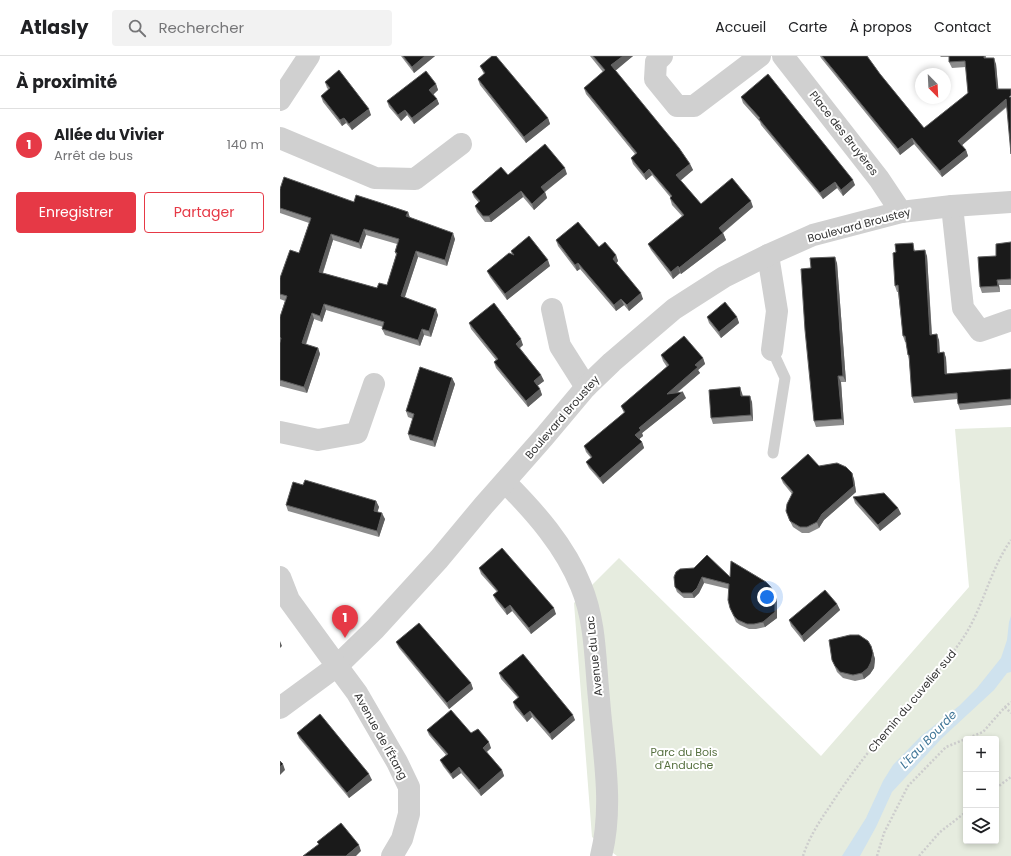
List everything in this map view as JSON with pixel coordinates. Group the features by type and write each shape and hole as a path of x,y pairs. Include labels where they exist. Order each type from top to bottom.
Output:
{"street":[{"path":"280,100 309,56"},
{"path":"662,56 656,62 655,79 676,106 694,106 760,56"},
{"name":"Place des Bruyères","path":"783,56 879,179 901,212"},
{"path":"280,138 375,178 415,179 461,144"},
{"name":"Boulevard Broustey","path":"280,708 337,666 375,629 439,559 586,387 612,362 674,309 724,277 813,235 901,212 952,206 1011,202"},
{"path":"952,206 964,308 980,332 1011,320"},
{"path":"768,255 777,311 772,350"},
{"path":"552,309 560,346 586,387"},
{"path":"280,432 318,440 357,433 374,384"},
{"name":"Avenue du Lac","path":"505,482 523,500 551,535 569,561 588,605 594,633 607,788 607,819 605,840 601,856"},
{"path":"280,577 289,600 337,666"},
{"name":"Avenue de l'Étang","path":"337,666 357,693 397,762 409,787 409,814 402,839 392,856"}],"lane":[{"path":"772,350 785,378 773,454"}],"path":[{"name":"Chemin du cuvelier sud","path":"803,856 822,819 846,782 961,641 980,606 1001,555 1011,540"},
{"path":"877,856 884,833 908,786 946,747 983,732 1005,706 1011,702"},
{"path":"1005,706 1011,713"},
{"path":"999,786 1011,777"},
{"path":"919,856 940,832 963,814"}],"green space":[{"name":"Parc du Bois d'Anduche","path":"1011,427 1011,856 617,856 592,837 574,603 619,558 821,756 969,587 955,429"}],"water":[{"name":"L'Eau Bourde","path":"1011,616 1011,672 1007,673 994,690 942,738 892,792 876,827 860,856 842,856 866,818 883,781 893,765 921,736 959,706 977,688 1001,658 1007,640"}],"building":[{"path":"403,56 425,56 412,67"},
{"path":"492,56 496,56 548,118 524,137 478,79 485,73 480,66"},
{"path":"593,56 623,56 611,65 679,148 690,164 676,175 701,204 732,178 751,201 719,228 723,233 679,268 678,266 671,272 648,244 684,215 670,198 672,196 649,169 644,174 631,158 637,153 584,88 605,70"},
{"path":"822,56 867,56 924,128 968,93 965,61 949,62 949,56 984,56 984,58 994,58 997,89 1011,89 1011,95 1009,97 1011,97 1011,154 1006,99 958,141 966,150 940,171 912,138 898,149"},
{"path":"339,70 369,109 349,124 344,118 340,120 321,96 330,88 325,82"},
{"path":"426,71 436,84 429,90 437,99 412,118 405,110 398,115 387,101"},
{"path":"768,74 853,180 841,190 835,182 820,193 759,119 760,118 741,97"},
{"path":"545,144 565,168 541,187 545,192 532,204 521,191 489,216 483,216 475,206 480,201 472,192 501,167 508,175"},
{"path":"284,177 354,202 356,195 408,212 406,216 453,233 445,260 416,251 401,296 436,309 429,331 422,329 418,340 382,329 384,322 324,304 320,316 312,313 302,343 318,348 304,387 280,380 280,317 287,296 280,294 280,278 290,250 299,253 311,218 280,208 280,189","holes":["364,229 399,239 395,252 397,253 387,285 379,283 377,288 319,272 331,234 359,243"]},
{"path":"578,222 599,247 605,242 616,255 613,259 641,293 627,305 621,299 614,305 578,263 575,265 556,240"},
{"path":"529,236 548,260 505,294 487,271 509,253 514,255 511,251"},
{"path":"1011,242 1011,279 997,280 998,286 980,287 978,257 996,256 996,244"},
{"path":"913,243 914,251 925,250 930,335 937,334 938,353 944,352 945,374 1011,369 1011,399 958,404 957,393 912,397 909,355 905,336 903,336 898,285 895,286 893,253 896,252 895,244"},
{"path":"835,257 843,376 838,376 842,419 814,421 805,330 801,269 811,268 810,258"},
{"path":"725,302 737,317 719,332 707,317"},
{"path":"494,303 521,339 516,344 541,375 534,381 540,389 526,401 494,362 498,359 469,323"},
{"path":"684,336 703,358 695,365 698,367 667,394 683,392 639,428 641,430 635,435 642,442 600,478 586,462 592,457 584,446 625,412 621,406 669,365 661,355"},
{"path":"420,367 452,378 433,441 408,434 414,414 406,411"},
{"path":"740,387 741,396 750,396 751,415 711,418 709,390"},
{"path":"808,454 819,466 837,463 846,467 852,473 854,486 822,514 817,522 807,527 800,527 790,521 786,511 787,504 793,492 781,478"},
{"path":"305,480 376,501 374,511 382,513 377,531 286,505 293,482 303,485"},
{"path":"884,493 898,508 878,525 853,497"},
{"path":"502,548 554,608 529,628 510,605 505,609 493,595 498,591 479,568"},
{"path":"707,555 730,577 731,561 766,582 775,594 775,612 763,622 747,624 738,620 730,608 728,600 729,584 702,577 697,588 692,593 682,593 675,587 674,577 676,572 680,569 694,568"},
{"path":"825,590 837,604 802,636 789,620"},
{"path":"419,623 471,683 447,703 396,642"},
{"path":"850,635 859,635 868,641 873,653 868,668 862,673 853,675 840,672 835,666 832,660 829,640"},
{"path":"523,654 573,715 550,734 530,711 524,716 513,702 519,697 499,673"},
{"path":"451,710 471,733 478,729 489,742 483,748 502,770 479,790 459,767 451,774 440,760 448,754 427,730"},
{"path":"320,714 369,774 347,793 297,733"},
{"path":"341,823 359,845 346,856 303,856 319,844 317,842"}],"place":[{"name":"Allée du Vivier","path":"345,638"}]}
